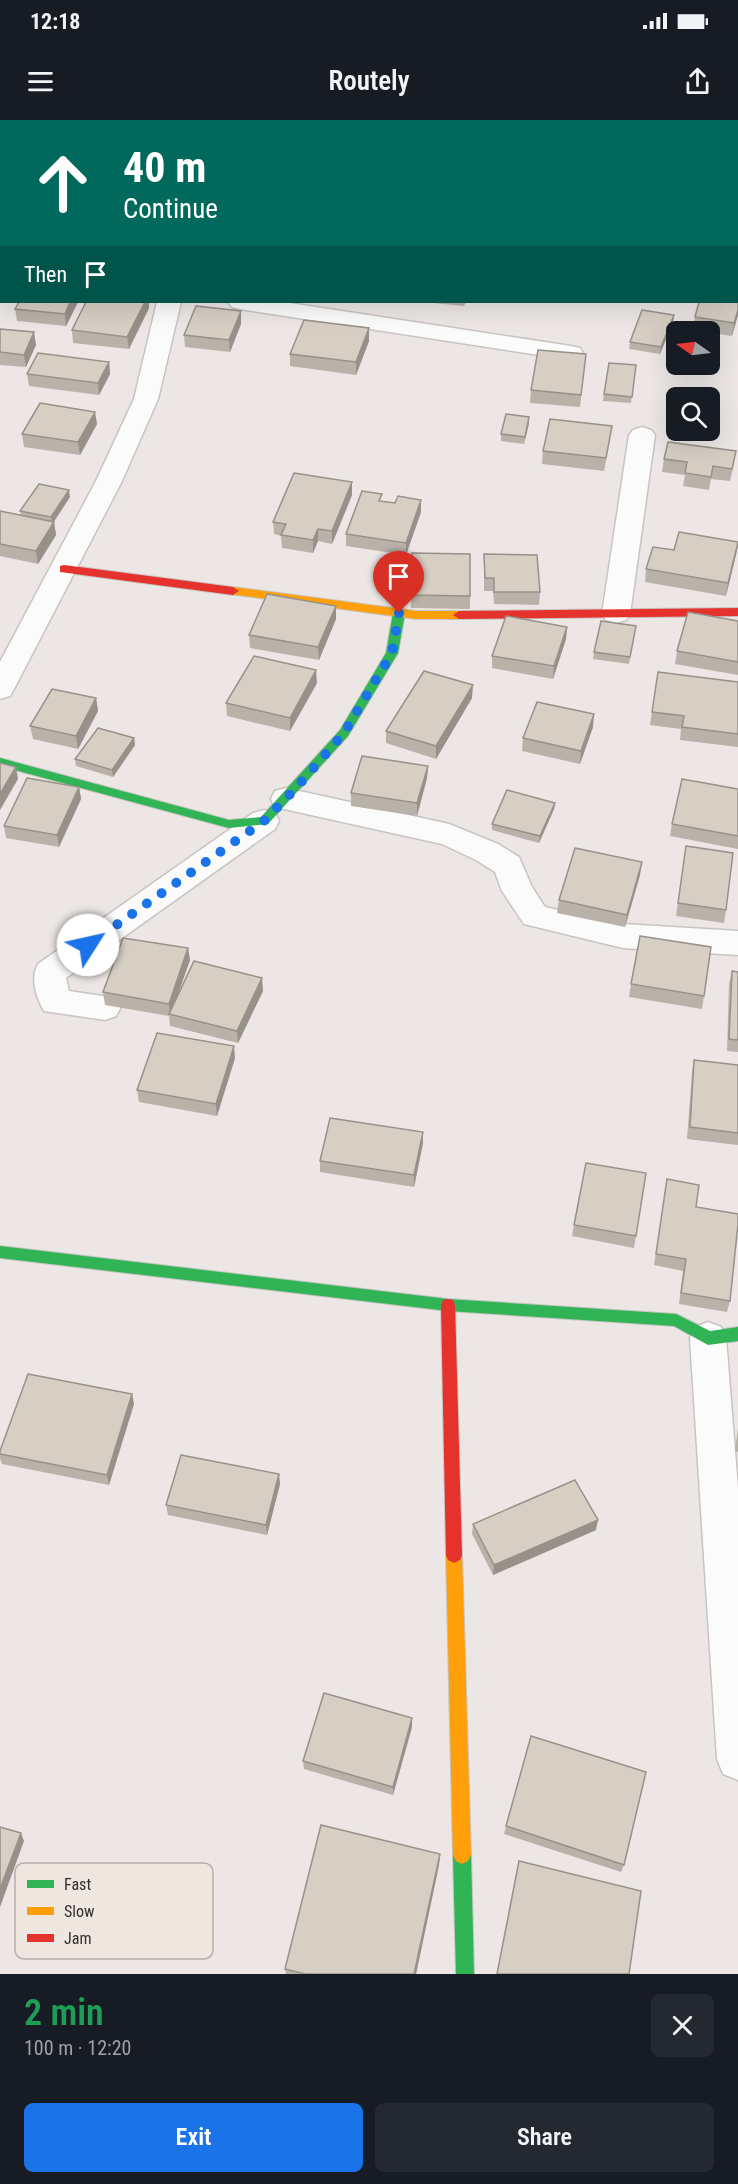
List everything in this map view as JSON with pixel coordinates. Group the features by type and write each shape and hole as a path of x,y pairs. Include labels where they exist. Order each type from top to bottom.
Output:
{"street":[{"path":"0,689 109,481 146,399 169,303"},
{"path":"246,303 571,353"},
{"path":"616,614 642,435"},
{"path":"64,569 399,613 738,612"},
{"path":"105,1007 55,1002 49,973 264,821 286,799 344,733 392,653 399,613"},
{"path":"0,762 229,824 264,821"},
{"path":"286,799 450,835 487,852 508,865 518,891 535,916 623,936 677,937 738,943"},
{"path":"0,1252 448,1305 676,1320 723,1336 738,1759"},
{"path":"448,1305 465,1974"}],"building":[{"path":"18,303 70,303 65,314 15,309"},
{"path":"86,303 144,303 127,337 72,330"},
{"path":"699,303 738,303 734,323 695,317"},
{"path":"196,306 241,311 229,340 184,335"},
{"path":"642,310 674,315 672,321 666,321 666,335 661,347 630,342"},
{"path":"304,320 369,328 356,362 290,354"},
{"path":"0,329 34,332 24,355 0,352"},
{"path":"538,350 586,354 581,395 531,390"},
{"path":"38,353 109,362 98,383 27,374"},
{"path":"609,363 636,365 632,397 604,394"},
{"path":"40,403 95,412 78,442 22,434"},
{"path":"506,414 529,417 525,437 501,434"},
{"path":"550,419 612,426 606,458 543,451"},
{"path":"668,442 736,451 732,469 713,466 711,477 685,473 687,462 664,459"},
{"path":"294,473 352,482 332,531 318,529 313,540 281,535 286,524 273,522"},
{"path":"39,484 69,490 51,517 20,511"},
{"path":"362,491 382,494 379,501 395,503 398,496 421,500 406,543 346,534"},
{"path":"0,511 54,522 36,551 0,544"},
{"path":"679,532 738,542 728,583 646,569 653,547 674,550"},
{"path":"412,553 470,554 470,596 411,595"},
{"path":"484,554 537,555 540,592 494,592 494,578 485,578"},
{"path":"267,594 336,606 318,647 249,635"},
{"path":"688,612 738,621 738,662 677,651"},
{"path":"506,616 567,627 554,666 492,656"},
{"path":"601,621 636,626 630,657 594,652"},
{"path":"254,656 316,670 290,718 226,703"},
{"path":"424,671 473,685 436,746 386,731"},
{"path":"658,672 738,682 738,734 682,727 684,716 652,712"},
{"path":"52,689 96,698 76,736 30,726"},
{"path":"537,702 594,714 581,751 523,738"},
{"path":"98,728 134,738 112,770 75,759"},
{"path":"362,756 428,766 417,803 351,793"},
{"path":"0,763 16,767 0,794"},
{"path":"27,778 79,787 57,835 4,826"},
{"path":"682,779 738,789 738,836 672,824"},
{"path":"507,790 555,803 540,836 492,824"},
{"path":"686,846 733,853 726,910 678,903"},
{"path":"575,848 642,862 627,915 559,900"},
{"path":"640,936 711,947 704,996 631,984"},
{"path":"123,938 188,948 169,1004 103,992"},
{"path":"194,961 262,978 237,1031 169,1014"},
{"path":"732,971 738,972 738,1040 729,1039"},
{"path":"157,1033 234,1046 216,1104 137,1090"},
{"path":"694,1060 738,1065 738,1133 690,1127"},
{"path":"330,1118 423,1132 414,1175 320,1161"},
{"path":"586,1163 646,1173 636,1236 574,1225"},
{"path":"667,1179 699,1185 696,1207 738,1214 730,1301 681,1293 686,1259 656,1254"},
{"path":"28,1374 132,1394 107,1475 0,1454"},
{"path":"181,1455 279,1474 266,1525 166,1505"},
{"path":"575,1480 598,1520 494,1565 473,1524"},
{"path":"324,1693 412,1718 393,1787 303,1761"},
{"path":"531,1736 646,1772 624,1865 506,1826"},
{"path":"321,1825 440,1854 414,1974 305,1974 285,1969"},
{"path":"0,1827 21,1833 0,1889"},
{"path":"519,1861 641,1891 629,1974 497,1974"}],"traffic: fast":[{"path":"0,762 229,824 264,821 344,733 392,653 399,613"},
{"path":"0,1252 448,1305 676,1320 708,1338 738,1334"},
{"path":"462,1855 465,1974"}],"traffic: slow":[{"path":"233,591 416,615 459,615"},
{"path":"454,1555 462,1855"}],"traffic: jam":[{"path":"64,569 233,591"},
{"path":"459,615 738,612"},
{"path":"448,1305 454,1555"}],"route":[{"path":"88,945 264,821 296,788 344,733 392,653 399,613"}]}
